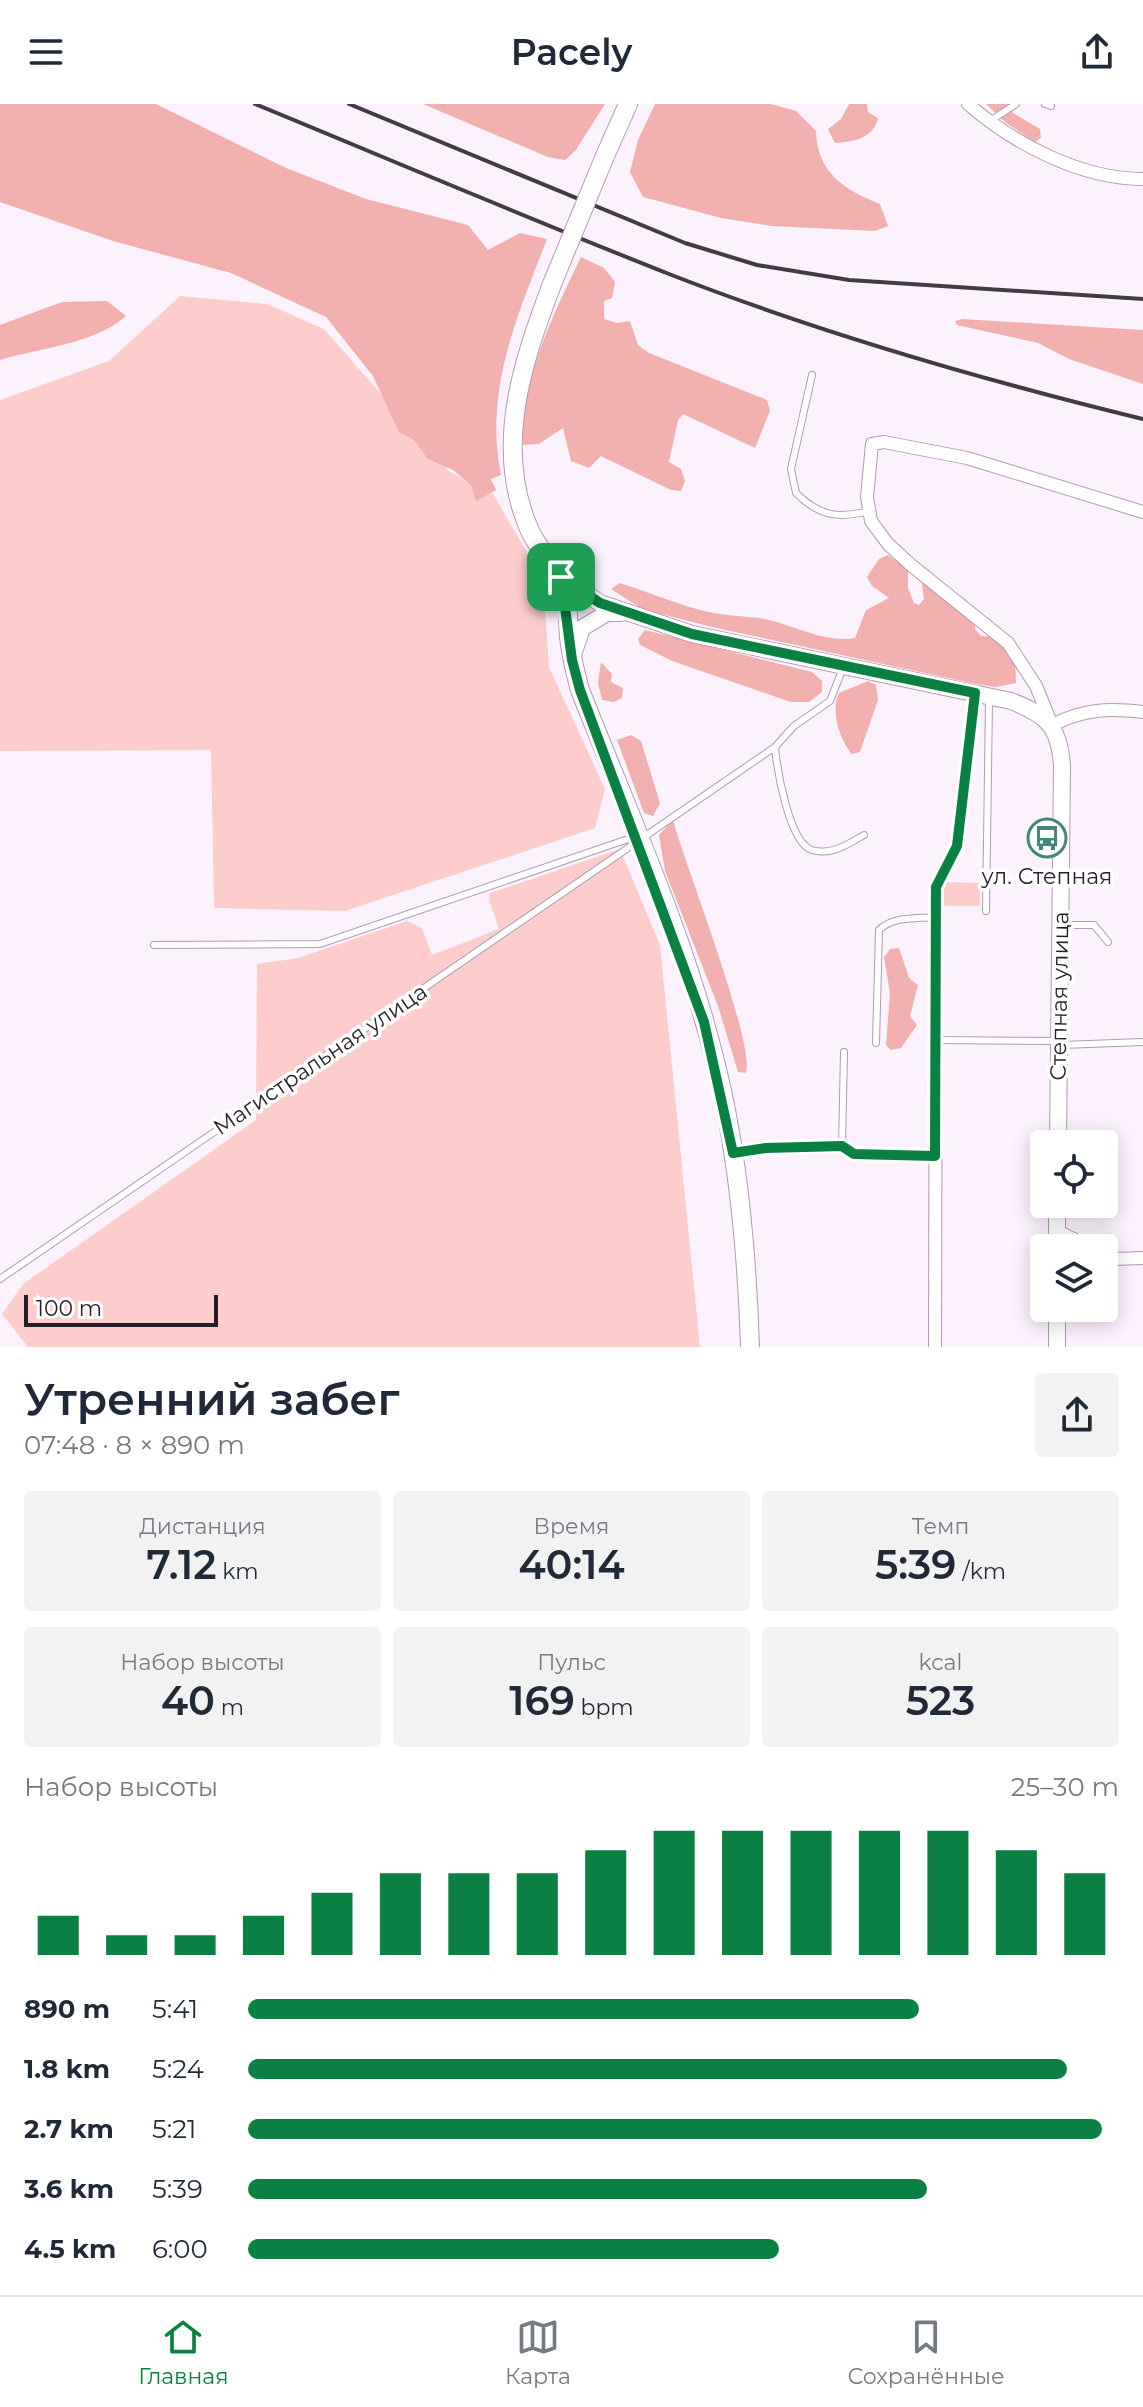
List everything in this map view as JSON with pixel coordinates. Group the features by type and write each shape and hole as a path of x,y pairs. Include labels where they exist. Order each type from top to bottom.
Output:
{"main road":[{"path":"628,104 532,337 515,401 512,460 523,515 545,559 561,577 572,660 580,690 638,838 704,1022 733,1153 748,1289 750,1347"}],"street":[{"path":"968,104 990,121 1084,172 1143,179"},
{"path":"869,511 867,497 872,444 884,442 967,458 1143,512"},
{"name":"Степная улица","path":"869,511 871,521 888,544 1008,643 1036,686 1052,725 1062,765 1058,1130"},
{"path":"561,577 600,603 692,634 843,668 982,694 1033,710 1052,725 1080,711 1107,708 1143,712"},
{"path":"572,660 574,644 582,628 607,613 626,614"},
{"path":"935,1347 936,887 957,846 982,694"},
{"path":"1057,1218 1057,1231 1063,1234"},
{"path":"1118,1259 1143,1258"},
{"path":"1057,1322 1057,1347"}],"lane":[{"path":"990,121 1016,104"},
{"path":"812,375 791,469 796,493 823,514 835,517 869,511"},
{"name":"Магистральная улица","path":"0,1279 638,838 775,747 794,726 830,701 843,668"},
{"path":"982,694 986,911"},
{"path":"775,747 778,775 799,841 811,850 837,850 864,835"},
{"path":"154,945 320,944 638,838"},
{"path":"876,1043 879,930 886,922 935,917"},
{"path":"1060,925 1094,925 1108,942"},
{"path":"935,1040 1143,1042"},
{"path":"842,1146 844,1052"},
{"path":"733,1153 766,1148 842,1146 854,1154 935,1156"}],"shaded area":[{"path":"0,104 156,104 286,168 366,199 468,225 488,250 520,233 547,239 506,354 497,413 501,475 491,479 496,490 476,501 471,485 453,470 428,459 414,440 399,432 373,376 326,317 231,273 113,241 0,202"},
{"path":"423,104 605,104 576,150 565,160 548,157"},
{"path":"655,104 771,104 796,111 816,131 821,158 835,178 844,186 880,204 888,226 875,231 772,226 721,218 643,197 630,172 638,140"},
{"path":"849,104 867,104 868,112 878,118 876,125 862,138 835,143 828,129 841,119"},
{"path":"986,104 1009,104 1013,113 1040,129 1041,138 1035,142 1006,123"},
{"path":"581,257 604,268 615,282 612,298 604,301 604,319 617,323 630,321 638,345 649,353 767,400 770,411 755,448 683,414 678,420 669,462 681,469 685,481 681,491 671,490 601,456 589,468 571,461 563,428 539,444 523,445 533,371"},
{"path":"180,296 267,304 324,329 450,472 493,494 543,580 549,667 605,789 595,828 345,911 214,908 211,750 0,751 0,400 109,361"},
{"path":"107,301 126,316 83,339 0,360 0,325 62,302"},
{"path":"955,321 1143,330 1143,384 1069,359 1038,343 957,325"},
{"path":"888,555 908,570 908,588 914,603 919,605 924,599 921,577 976,619 975,629 981,636 997,637 1005,650 1015,650 1016,683 995,687 971,683 712,627 642,609 611,589 620,583 705,611 770,620 831,638 855,638 866,610 889,598 872,586 867,577 879,559"},
{"path":"645,630 812,672 822,681 822,692 809,702 791,702 672,661 640,645 638,639"},
{"path":"601,662 612,674 611,682 623,688 622,698 614,702 602,700 598,683"},
{"path":"868,681 876,685 878,700 860,752 852,754 838,725 836,700 839,693"},
{"path":"631,735 641,741 660,803 653,816 644,813 617,740"},
{"path":"673,820 730,991 746,1055 746,1073 738,1072 718,1006 665,871 659,835"},
{"path":"620,849 660,945 700,1347 28,1347 2,1314 23,1284 256,1120 257,964 298,958 407,921 422,928 432,955 499,929 489,900 490,893"},
{"path":"941,882 980,883 980,906 941,906"},
{"path":"899,948 909,978 918,985 910,1016 917,1025 901,1048 891,1050 886,1045 890,993 884,957 890,949"}],"railway":[{"path":"255,104 727,296 904,354 1143,419"},
{"path":"349,104 685,243 757,265 849,280 1143,299"}],"place":[{"name":"ул. Степная","path":"1047,838"}],"route":[{"path":"561,577 600,603 692,634 843,668 975,693 957,846 936,887 935,1156 854,1154 842,1146 766,1148 733,1153 717,1067 704,1022 637,835 580,690 572,660 561,577"}]}
